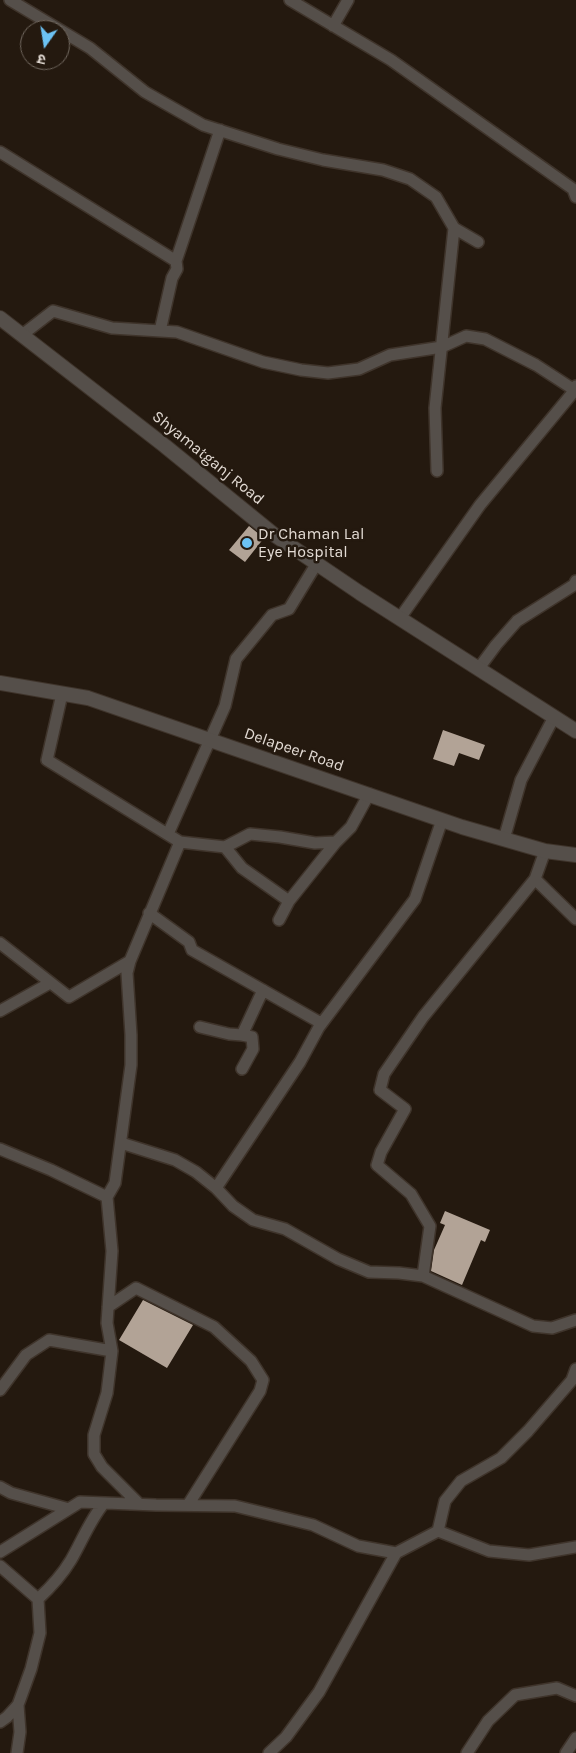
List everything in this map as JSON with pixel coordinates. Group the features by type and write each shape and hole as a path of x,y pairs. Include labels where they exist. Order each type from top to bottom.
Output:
{"street":[{"path":"10,0 90,48 145,92 202,124 278,149 323,160 383,170 410,179 436,198 454,228 478,242"},
{"path":"290,0 391,60 572,190 576,197"},
{"path":"333,26 348,0"},
{"path":"160,331 172,278 177,269 176,261 220,130"},
{"path":"0,152 176,261"},
{"path":"436,472 435,408 454,228"},
{"path":"22,335 53,311 112,328 177,332 264,362 301,370 328,373 359,370 390,355 442,347 466,336 485,339 536,365 576,389 480,505 400,618"},
{"name":"Shyamatganj Road","path":"0,318 165,446 273,534 576,731"},
{"path":"168,834 225,706 236,659 272,616 289,609 317,563"},
{"path":"479,668 517,621 574,585 576,581"},
{"name":"Delapeer Road","path":"0,683 88,698 442,820 546,851 576,855"},
{"path":"62,694 47,760 180,842 225,847 250,834 315,843 336,842"},
{"path":"504,839 521,780 554,717"},
{"path":"279,920 290,901 336,842 351,827 369,794"},
{"path":"216,1188 300,1062 322,1023 415,899 442,820"},
{"path":"139,1504 102,1467 94,1454 94,1435 106,1393 112,1351 107,1323 112,1251 107,1197 115,1183 131,1065 127,973 130,960 149,913 180,842"},
{"path":"225,847 242,868 290,901"},
{"path":"423,1276 430,1226 411,1194 377,1165 381,1152 405,1109 380,1090 384,1074 423,1017 535,879 546,851"},
{"path":"535,879 576,919"},
{"path":"149,913 189,942 192,950 322,1023"},
{"path":"0,944 69,997 130,960"},
{"path":"0,1012 50,983"},
{"path":"242,1036 263,990"},
{"path":"200,1027 228,1034 252,1037 253,1050 242,1069"},
{"path":"121,1143 175,1160 196,1172 216,1188 233,1206 253,1220 285,1229 338,1259 369,1272 423,1276 533,1326 552,1328 576,1320"},
{"path":"0,1149 51,1170 107,1197"},
{"path":"108,1307 136,1288 214,1327 251,1361 263,1380 260,1391 188,1505"},
{"path":"0,1390 26,1355 49,1340 112,1351"},
{"path":"438,1531 445,1501 461,1481 501,1458 528,1431 572,1380 576,1368"},
{"path":"0,1487 11,1493 69,1509"},
{"path":"0,1552 80,1502 235,1506 312,1525 358,1546 396,1553"},
{"path":"38,1599 54,1584 71,1561 83,1536 104,1503"},
{"path":"269,1753 286,1738 319,1692 396,1553 438,1531 489,1551 529,1554 576,1548"},
{"path":"0,1566 38,1599 40,1633 31,1669 18,1705 0,1722"},
{"path":"466,1753 488,1722 515,1695 556,1688 576,1696"},
{"path":"17,1753 20,1732 18,1705"},
{"path":"566,1753 576,1738"}],"building":[{"path":"249,526 264,538 245,562 229,550"},
{"path":"443,730 485,745 479,760 459,753 454,766 433,759"},
{"path":"445,1211 490,1230 485,1242 481,1240 462,1285 431,1271 434,1250 445,1225 440,1223"},
{"path":"143,1300 193,1325 167,1368 119,1340"}],"place":[{"name":"Dr Chaman Lal Eye Hospital","path":"247,543"}]}
